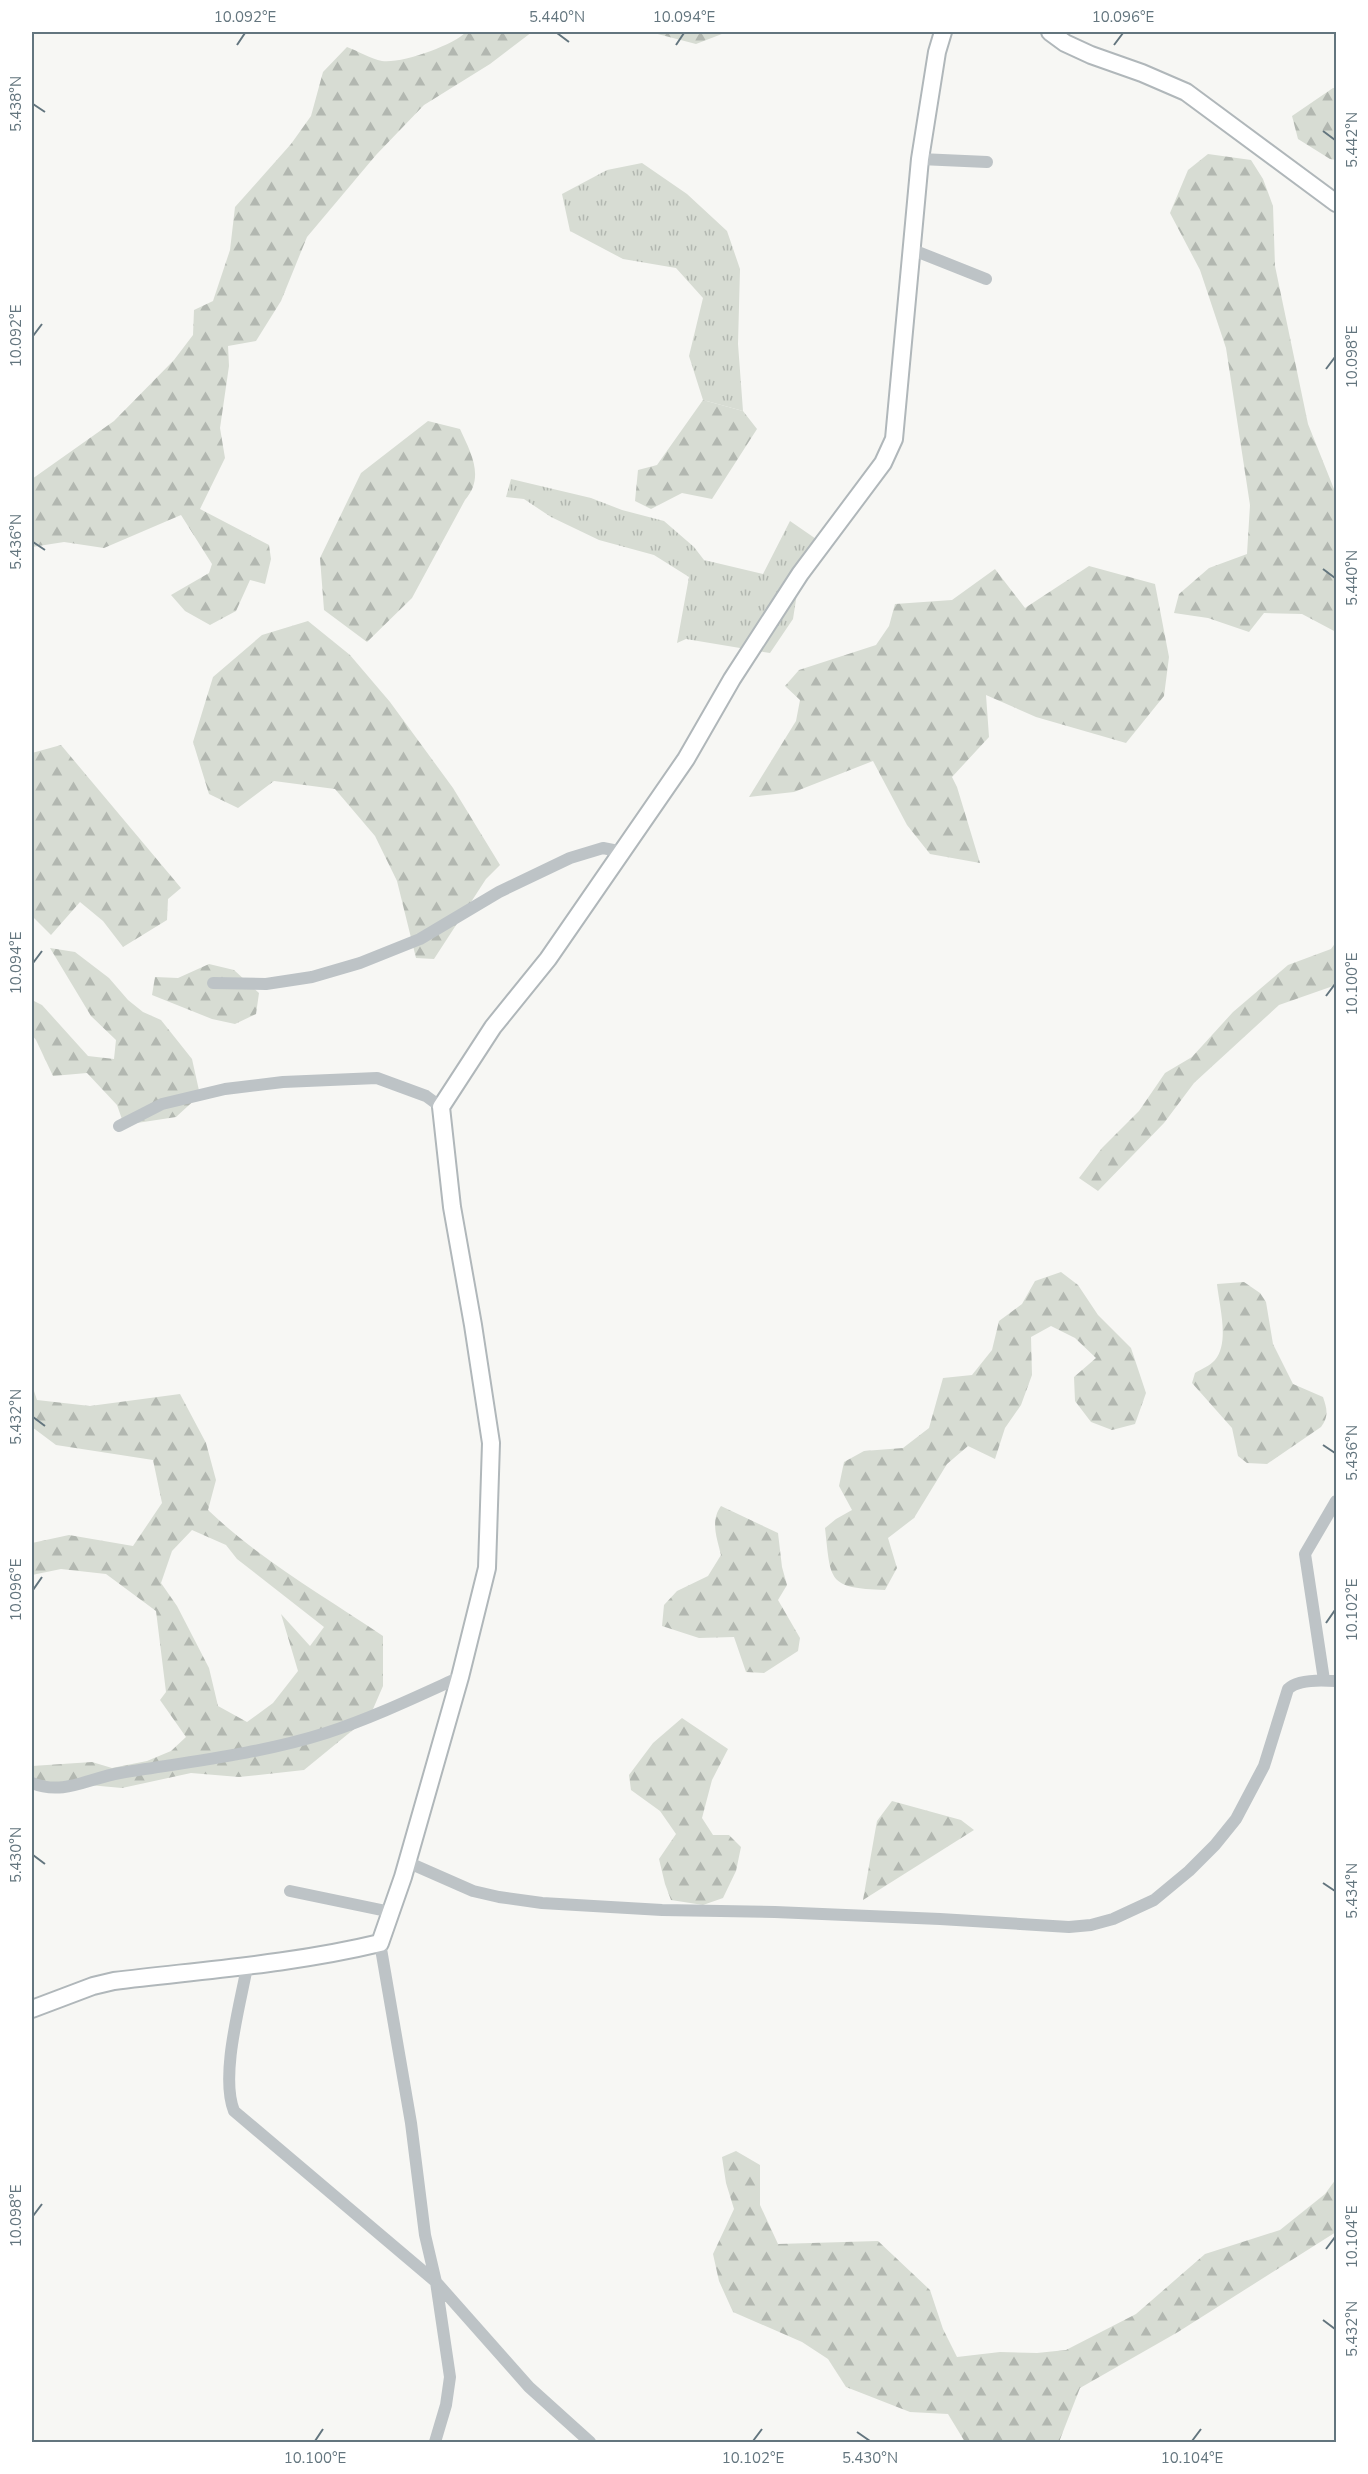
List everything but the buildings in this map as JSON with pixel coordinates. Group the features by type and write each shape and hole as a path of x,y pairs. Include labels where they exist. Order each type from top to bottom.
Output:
{"street":[{"path":"435,2442 446,2405 450,2377 436,2282 425,2235 411,2123 380,1943 407,1862 460,1677 487,1568 491,1443 474,1325 452,1207 441,1107 493,1027 548,959 623,852 686,759 732,679 800,574 886,455 894,439 920,159 937,52 943,32"},
{"path":"1050,32 1065,43 1091,56 1150,76 1186,92 1336,203"},
{"path":"920,159 987,162"},
{"path":"913,250 986,279"},
{"path":"213,983 266,984 312,977 360,963 420,939 498,892 570,858 603,848 623,852"},
{"path":"119,1126 162,1104 225,1089 283,1082 377,1078 426,1096 441,1107"},
{"path":"407,1862 473,1891 542,1903 662,1911 775,1912 940,1918 1069,1927 1091,1925 1113,1919 1154,1900 1189,1871 1215,1845 1241,1811 1264,1766 1288,1689 1294,1685 1330,1681 1305,1554 1336,1501"},
{"path":"32,1783 43,1788 62,1789 116,1774 217,1759 325,1733 405,1702 460,1677"},
{"path":"290,1891 391,1912"},
{"path":"32,2009 93,1986 331,1955 380,1943"},
{"path":"247,1967 230,2071 230,2102 234,2111 436,2282 529,2387 590,2442"}],"green space":[{"path":"466,32 532,32 490,64 424,105 376,155 307,237 281,301 256,341 228,346 229,366 220,428 225,458 200,509 269,545 271,559 265,584 250,580 236,611 210,625 185,611 171,595 209,573 212,564 181,515 104,548 64,542 32,547 32,479 114,421 174,360 193,335 194,310 213,301 230,250 235,207 291,144 311,116 323,72 347,47 382,61 401,60 439,48"},
{"path":"650,32 727,32 696,44"},
{"path":"1336,88 1336,160 1330,159 1298,139 1292,116"},
{"path":"1208,154 1251,160 1263,179 1273,206 1275,266 1308,424 1336,494 1336,632 1302,614 1264,613 1249,632 1208,618 1174,613 1179,594 1209,568 1247,554 1250,505 1226,348 1200,270 1170,213 1188,170"},
{"path":"642,163 687,194 727,231 740,269 738,344 743,411 703,400 689,356 703,298 676,268 623,259 570,231 562,194 607,170"},
{"path":"703,400 743,411 757,429 712,499 682,493 651,509 635,501 638,470 657,465"},
{"path":"428,421 460,429 472,456 474,483 412,598 367,642 324,610 320,558 361,473"},
{"path":"511,479 591,498 622,510 664,521 694,547 704,560 763,574 790,521 819,541 800,574 793,619 770,653 686,639 677,643 689,577 654,555 599,540 551,517 524,499 506,497"},
{"path":"1089,566 1155,584 1169,657 1164,696 1126,743 1036,717 986,695 989,737 952,777 980,863 930,854 907,825 873,761 794,792 749,797 796,721 800,700 785,686 799,670 876,645 889,626 895,604 952,600 995,569 1025,608"},
{"path":"308,621 350,655 390,702 453,788 500,865 486,879 434,959 416,958 397,881 375,836 335,789 274,781 238,808 209,794 193,742 213,677 262,635"},
{"path":"61,745 181,888 168,899 167,920 123,947 103,921 80,902 51,935 32,916 32,753"},
{"path":"1336,942 1336,985 1279,1005 1194,1083 1164,1123 1098,1191 1079,1178 1102,1148 1139,1111 1165,1073 1192,1057 1233,1012 1288,965 1331,949"},
{"path":"50,948 75,952 109,978 128,1000 143,1012 161,1020 192,1059 200,1095 176,1117 124,1125 117,1105 87,1073 53,1076 32,1035 32,1000 42,1005 88,1056 114,1059 116,1040 91,1016"},
{"path":"209,964 234,970 259,993 256,1014 235,1024 212,1019 152,995 155,977 178,978"},
{"path":"1061,1272 1078,1285 1098,1315 1131,1348 1146,1393 1135,1424 1112,1430 1091,1422 1075,1401 1074,1377 1096,1358 1075,1338 1051,1326 1031,1337 1032,1375 1021,1405 1005,1428 995,1459 968,1446 947,1464 914,1518 888,1538 897,1568 885,1590 852,1587 842,1583 831,1570 825,1528 852,1510 839,1486 844,1462 864,1451 903,1448 929,1428 943,1378 972,1375 992,1350 999,1321 1022,1304 1035,1281"},
{"path":"1244,1282 1260,1293 1266,1302 1273,1344 1293,1384 1323,1397 1326,1409 1326,1416 1321,1427 1267,1464 1247,1463 1238,1456 1232,1428 1192,1383 1195,1373 1215,1360 1222,1343 1217,1284"},
{"path":"32,1385 37,1400 90,1406 180,1394 206,1443 216,1480 208,1510 271,1561 383,1636 383,1686 370,1716 304,1770 239,1777 191,1773 122,1788 78,1784 32,1787 32,1766 92,1762 112,1768 147,1761 171,1751 186,1737 160,1700 166,1692 156,1611 106,1574 61,1569 32,1575 32,1543 69,1535 133,1546 162,1503 153,1460 56,1445 32,1427","holes":["192,1530 226,1545 237,1559 324,1627 310,1646 281,1614 298,1671 273,1703 247,1722 218,1706 209,1668 177,1606 161,1583 172,1551"]},
{"path":"721,1506 778,1533 782,1567 787,1585 778,1600 800,1638 798,1651 764,1673 746,1672 734,1637 699,1638 662,1626 664,1605 677,1591 708,1576 721,1555 715,1524"},
{"path":"682,1718 728,1749 712,1780 702,1818 713,1835 729,1835 741,1847 736,1871 723,1898 703,1905 671,1900 659,1859 676,1834 660,1811 631,1790 629,1775 653,1743"},
{"path":"892,1801 961,1820 974,1830 863,1900 877,1821"},
{"path":"736,2151 760,2165 760,2205 778,2244 878,2241 930,2290 943,2329 957,2357 1000,2352 1037,2353 1066,2350 1136,2314 1205,2254 1280,2230 1325,2194 1336,2179 1336,2232 1178,2332 1080,2388 1059,2442 965,2442 948,2414 910,2412 846,2387 828,2359 802,2342 733,2312 719,2281 713,2254 734,2209 726,2183 722,2157"}]}
